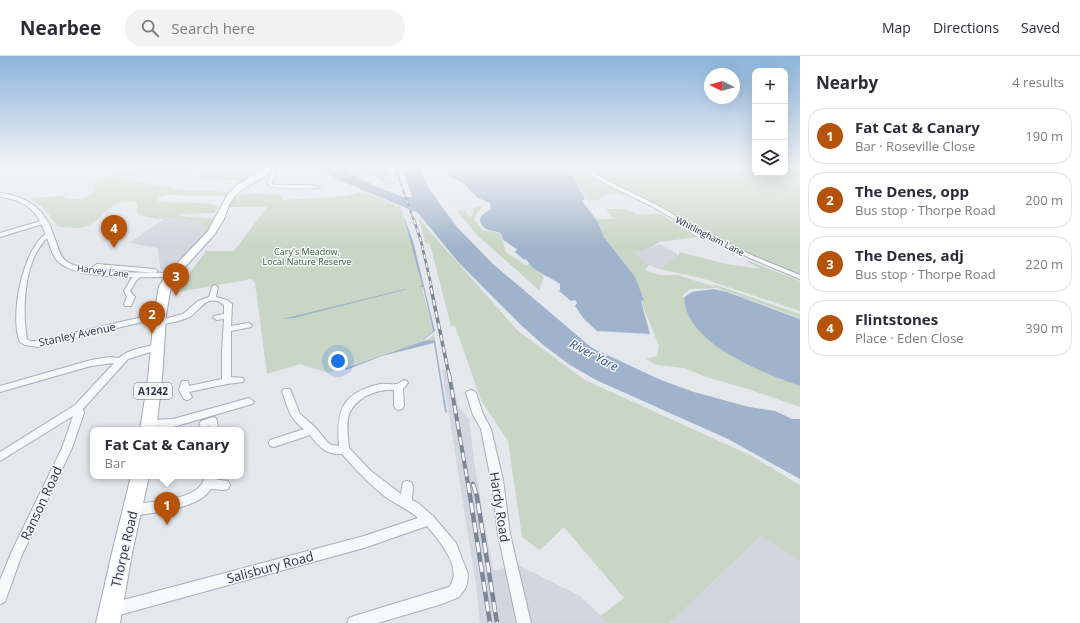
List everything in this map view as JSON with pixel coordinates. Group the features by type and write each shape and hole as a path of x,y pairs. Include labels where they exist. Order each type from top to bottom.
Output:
{"main road":[{"name":"A1242","path":"148,427 155,379 163,293 174,277 187,263 187,260 211,234 220,219 225,205 234,193"},
{"name":"Thorpe Road","path":"109,617 139,479"}],"street":[{"name":"Whitlingham Lane","path":"630,193 706,235 754,258 800,276"},
{"name":"Harvey Lane","path":"0,195 22,200 32,208 44,222 58,257 63,263 74,268 91,270 148,272 153,278 174,277"},
{"path":"0,235 44,222"},
{"name":"Stanley Avenue","path":"49,236 34,250 20,294 20,330 23,340 28,343 38,344 161,314"},
{"path":"128,304 131,296 127,292 129,286 148,272"},
{"path":"212,298 215,287"},
{"path":"161,314 187,319 197,305 212,298 224,300 228,304 226,351 227,381"},
{"path":"217,318 228,315"},
{"path":"228,329 248,325"},
{"path":"0,457 78,408 121,361 129,355 157,347"},
{"path":"0,389 91,363 110,360 121,361"},
{"path":"185,390 227,381 240,380"},
{"path":"354,623 442,597 454,592 460,584 461,574 452,547 429,520 414,507 390,494 378,484 343,445 343,418 346,408 352,401 382,386 401,385 399,406"},
{"path":"287,391 296,416 327,448 334,450 343,445"},
{"name":"Hardy Road","path":"471,393 478,415 486,429 497,480 504,534 524,623"},
{"path":"148,427 173,423 249,402"},
{"name":"Ranson Road","path":"0,597 16,555 67,448 80,413 78,408"},
{"path":"204,424 213,421 214,427"},
{"path":"274,443 312,431"},
{"path":"132,510 188,498 202,492 209,480 224,485"},
{"path":"406,503 407,486"},
{"name":"Salisbury Road","path":"109,617 364,542 429,520"}],"shaded area":[{"path":"175,218 200,222 204,227 205,234 176,266 164,271 160,268 158,248 129,243 164,219"},
{"path":"659,244 679,255 659,269 649,265 633,252 644,251"},
{"path":"450,369 458,406 469,419 475,468 493,570 499,570 516,564 580,596 608,623 480,623 476,585 442,370"},
{"path":"761,536 800,561 800,623 670,623"}],"green space":[{"path":"227,193 225,196 167,195 160,197 157,200 160,202 207,204 219,207 214,213 179,214 180,216 215,219 205,234 204,227 200,222 175,218 158,219 139,215 137,212 137,202 127,202 115,205 87,226 74,228 57,226 45,210 29,198 61,196 65,197 65,199 77,199 85,198 91,194"},
{"name":"Cary's Meadow, Local Nature Reserve","path":"367,193 385,200 397,207 400,206 424,287 422,288 433,331 421,339 429,339 434,334 435,340 410,346 328,373 300,364 267,374 255,283 251,279 179,292 186,278 206,251 234,251 267,207 227,207 231,200 236,197 248,194 282,195 282,200"},
{"path":"583,193 625,193 628,195 610,194 603,196 600,200 587,200"},
{"path":"634,193 800,193 800,275 711,236"},
{"path":"484,205 474,218 482,230 500,233 506,252 525,265 529,264 544,277 539,290 477,235 457,211 465,210 468,217 472,216 474,207"},
{"path":"606,209 626,210 636,214 661,214 698,237 660,242 644,251 633,252 649,265 645,270 659,275 677,275 716,287 713,284 800,314 800,318 717,288 690,289 682,296 684,298 685,306 697,328 732,357 800,386 800,407 748,389 706,377 684,368 657,365 646,359 657,356 659,346 641,301 644,300 628,269 604,237 597,219 613,219"},
{"path":"419,219 517,330 585,380 752,456 800,485 800,561 761,536 670,623 608,623 600,616 624,598 564,527 540,550 522,537 508,441 481,400 455,326 451,326 430,244 425,242"},
{"path":"679,252 726,264 761,269 749,263 745,263 749,261 800,281 800,311 701,278 659,269 679,255"}],"water":[{"name":"River Yare","path":"371,193 394,193 403,197 412,197 411,193 432,193 457,227 493,264 592,348 661,380 694,392 749,407 775,411 792,419 800,419 800,479 728,439 596,380 570,365 542,344 522,326 459,263 418,213"},
{"path":"473,193 582,193 585,199 582,201 598,222 604,237 635,277 644,300 641,301 650,334 597,331 584,319 575,306 577,303 575,300 571,301 559,291 560,284 542,274 529,264 527,260 523,259 515,252 517,249 503,240 501,233 482,226 480,219 482,215 491,209 490,203 478,198"},
{"path":"403,214 413,241 435,331 424,339 422,339 433,331 423,287 419,287 422,285"},
{"path":"408,289 294,318 282,319"},
{"path":"713,289 727,292 800,319 800,386 748,365 712,343 698,329 688,314 684,298 694,292"},
{"path":"435,340 447,413 445,412 434,343 382,356 346,370 345,368 424,341"}],"railway":[{"path":"404,193 414,221"},
{"path":"414,220 421,241 432,289"},
{"path":"431,288 449,375"},
{"path":"449,374 468,484"},
{"path":"468,483 490,623"},
{"path":"473,484 477,497 497,623"}],"place":[{"name":"Flintstones","path":"114,248"},
{"name":"The Denes, adj","path":"176,296"},
{"name":"The Denes, opp","path":"152,334"},
{"name":"Fat Cat & Canary","path":"167,525"}]}
